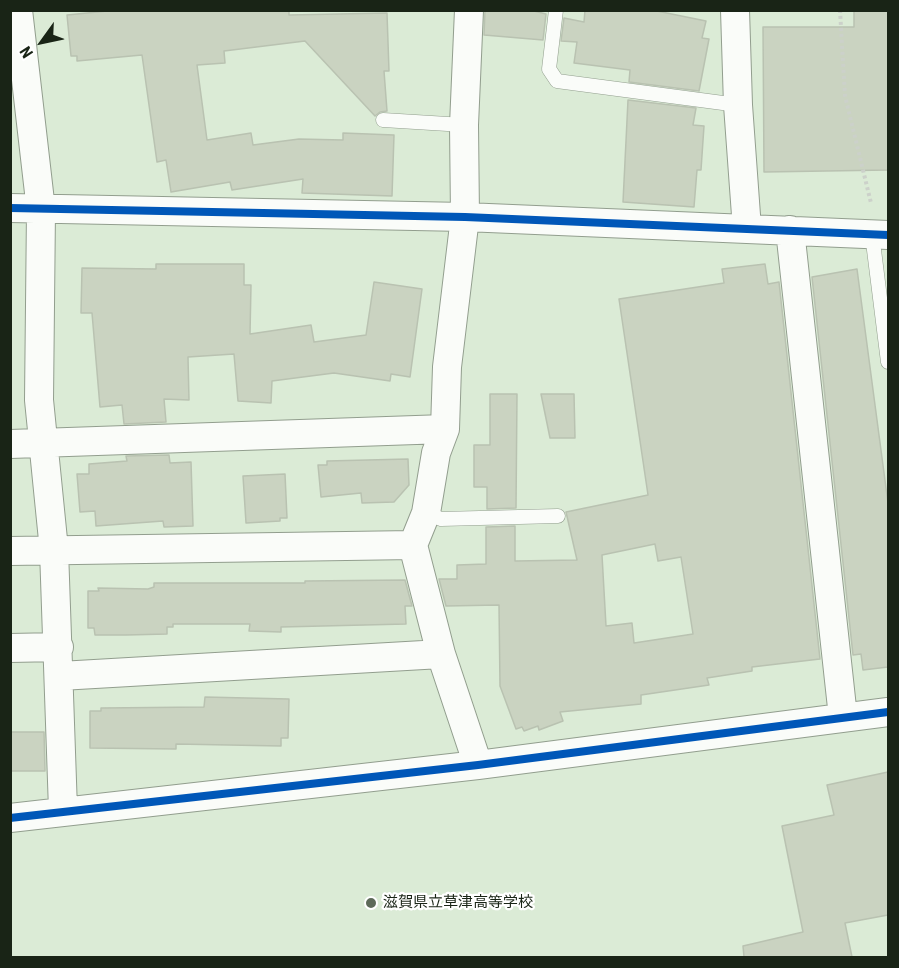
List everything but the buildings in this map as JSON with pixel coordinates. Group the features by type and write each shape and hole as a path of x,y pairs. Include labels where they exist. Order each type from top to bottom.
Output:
{"street":[{"path":"18,10 41,210 39,400 54,550 63,810"},
{"path":"469,10 464,125 465,217 447,367 445,429 436,453 426,513 413,545 441,654 478,765"},
{"path":"735,10 738,105 747,229"},
{"path":"10,208 465,217 880,234"},
{"path":"790,230 843,717"},
{"path":"10,444 445,429"},
{"path":"10,551 413,545"},
{"path":"10,648 58,647"},
{"path":"60,676 441,654"},
{"path":"10,818 63,810 478,765 888,712"}],"lane":[{"path":"556,10 549,69 557,81 738,105"},
{"path":"383,120 464,125"},
{"path":"880,234 888,362"},
{"path":"426,513 441,519 558,516"}],"path":[{"path":"840,10 845,96 872,206"}],"cycle path":[{"path":"10,208 465,217 888,235"},
{"path":"10,818 478,765 888,712"}],"place":[{"name":"滋賀県立草津高等学校","path":"371,903"}]}
